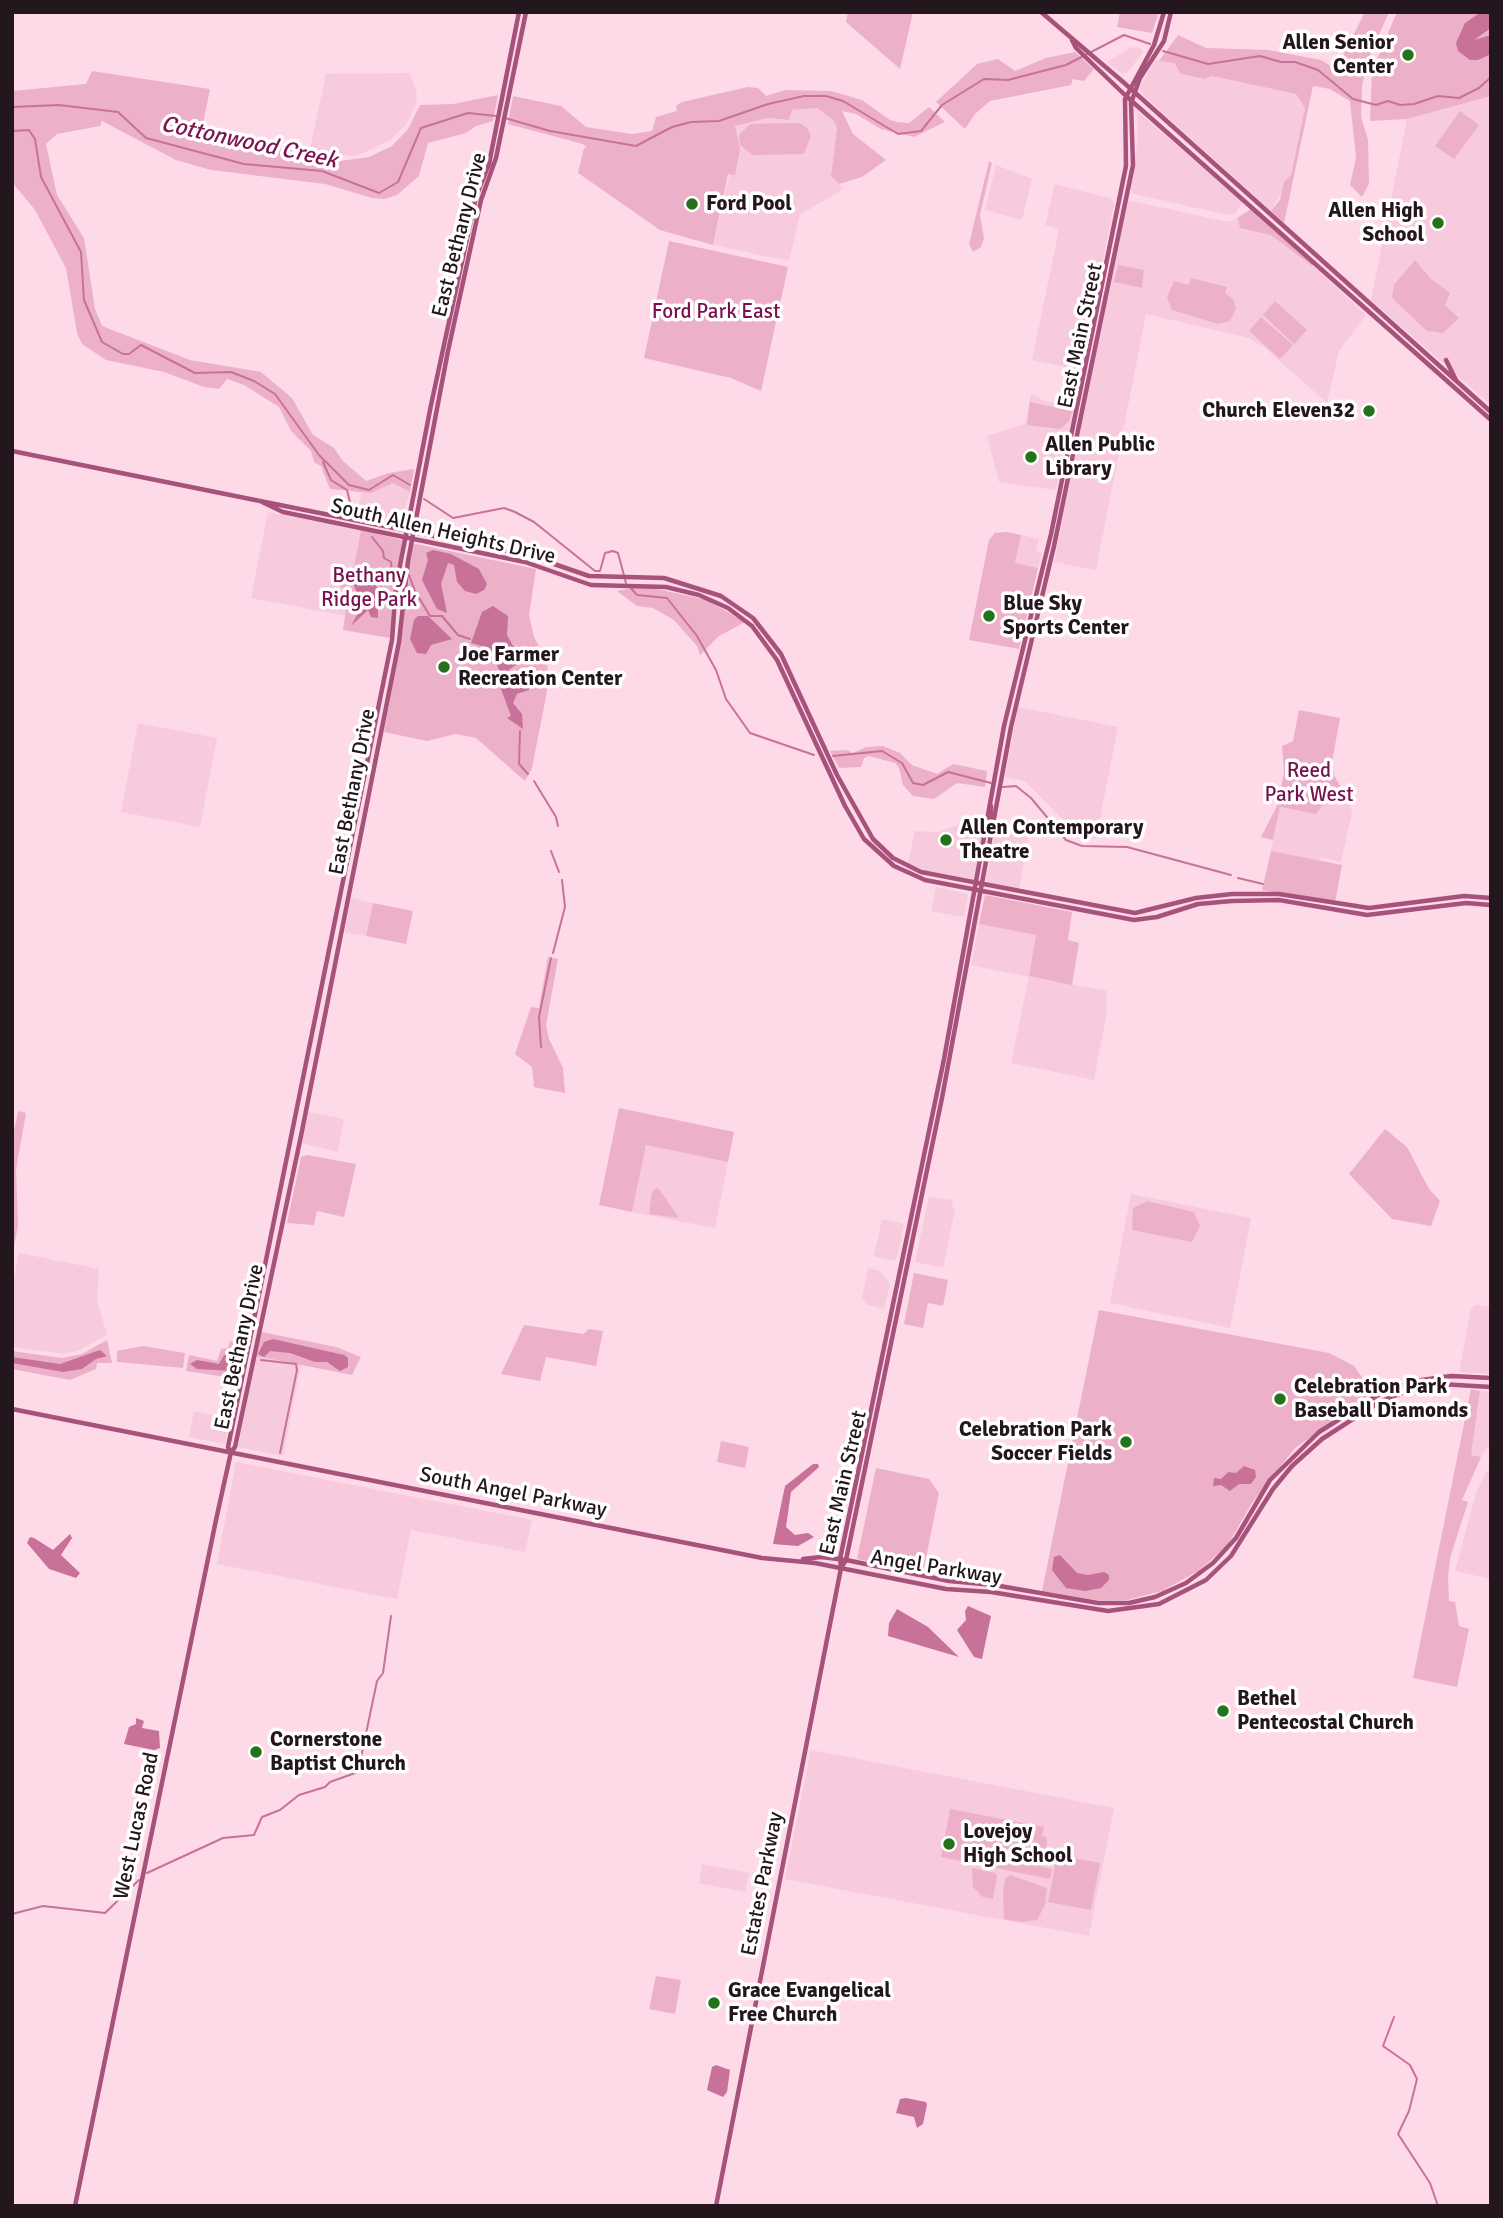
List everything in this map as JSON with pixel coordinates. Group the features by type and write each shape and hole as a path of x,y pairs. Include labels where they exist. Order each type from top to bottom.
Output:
{"main road":[{"name":"East Bethany Drive","path":"500,123 500,106 519,12"},
{"name":"East Bethany Drive","path":"231,1452 235,1447 277,1226 401,632 403,591 476,197 506,109 526,12"},
{"path":"1041,12 1132,90 1491,419"},
{"name":"East Main Street","path":"978,888 987,859 990,802 1005,719 1054,534 1110,258 1130,153 1130,112 1134,79 1154,45 1164,12"},
{"name":"East Main Street","path":"1130,153 1124,120 1126,96 1157,53 1167,33 1171,12"},
{"path":"1072,40 1076,48 1126,96 1491,412"},
{"path":"513,43 520,43"},
{"path":"1122,81 1134,79"},
{"path":"1130,112 1142,108"},
{"name":"East Bethany Drive","path":"334,949 385,676 405,539 443,348 453,315"},
{"path":"443,348 443,375"},
{"path":"1446,360 1457,381"},
{"name":"South Allen Heights Drive","path":"12,451 528,555 589,576 664,579 709,592 739,607 762,633 801,704 864,839 887,861 919,878 978,888"},
{"name":"South Allen Heights Drive","path":"255,499 283,512 525,562 591,584 666,587 713,600 762,633"},
{"path":"270,506 293,506"},
{"path":"340,524 341,517"},
{"path":"472,552 474,544"},
{"name":"East Main Street","path":"841,1568 852,1500 926,1176 957,1020 988,832 1037,601"},
{"path":"385,676 392,678"},
{"name":"South Allen Heights Drive","path":"834,776 873,839 893,858 921,872 978,888"},
{"path":"919,878 921,872"},
{"path":"978,888 1135,914 1202,897 1243,894 1279,894 1360,908 1464,896 1491,898"},
{"path":"978,888 1134,920 1157,918 1198,904 1232,901 1279,900 1367,915 1465,903 1491,905"},
{"name":"East Main Street","path":"843,1559 853,1525 912,1209 966,954"},
{"path":"957,989 960,990 957,1020"},
{"path":"919,1174 926,1176"},
{"path":"912,1209 919,1210"},
{"name":"Angel Parkway","path":"789,1562 821,1556 953,1582 1004,1587 1098,1603 1129,1603 1171,1591 1200,1574 1225,1551 1270,1480 1295,1453 1319,1432 1365,1403 1397,1387 1427,1378 1491,1378"},
{"name":"Angel Parkway","path":"789,1562 841,1568 946,1589 1001,1594 1092,1610 1125,1611 1159,1604 1191,1590 1231,1556 1273,1489 1302,1455 1381,1401 1408,1391 1440,1384 1491,1387"},
{"path":"12,1409 231,1452"},
{"name":"South Angel Parkway","path":"231,1452 789,1562"},
{"name":"West Lucas Road","path":"75,2206 231,1452"},
{"path":"852,1500 853,1525"},
{"path":"1244,1524 1250,1527"},
{"name":"Estates Parkway","path":"716,2206 841,1568"}],"shaded area":[{"path":"1481,12 1491,12 1491,28 1474,40 1491,35 1491,54 1478,60 1470,60 1458,51 1456,43 1465,23"},
{"path":"1131,47 1140,48 1143,52 1127,73 1121,73 1107,62"},
{"path":"1156,60 1174,63 1181,74 1205,79 1212,76 1296,94 1305,108 1291,175 1271,211 1141,93 1139,88"},
{"path":"410,73 417,95 416,104 405,126 389,141 356,156 310,149 326,74"},
{"name":"Allen High School","path":"1491,96 1491,405 1371,300 1407,119"},
{"path":"817,108 834,121 837,128 831,176 843,189 800,215 789,261 713,245 737,143 735,126 768,118 789,120 792,110"},
{"path":"1137,111 1242,202 1235,214 1228,215 1134,194 1130,189 1138,139"},
{"path":"996,165 1032,179 1022,220 985,210"},
{"path":"1055,184 1112,199 1114,204 1081,370 1032,360 1059,229 1045,225"},
{"path":"1131,201 1224,221 1231,221 1251,209 1366,315 1339,351 1327,403 1265,348 1249,338 1146,314 1096,570 1054,562 1126,203"},
{"path":"1031,394 1045,401 1074,407 1056,490 999,482 987,436 1025,424"},
{"path":"393,483 410,492 400,525 356,516 362,492 371,493"},
{"path":"268,512 361,530 354,567 341,587 344,588 346,616 251,598"},
{"path":"1021,535 1039,539 1036,551 1042,553 1038,568 1015,563"},
{"path":"433,550 451,554 479,569 487,584 484,590 476,594 465,591 457,582 454,565 448,563 441,584 447,613 437,609 422,580 428,560 426,553"},
{"path":"355,576 370,580 378,588 378,618 371,617 368,610 351,626 362,606 353,583"},
{"path":"493,606 508,616 507,635 518,655 517,664 506,672 499,670 489,648 471,643 482,612"},
{"path":"418,616 428,616 452,639 431,645 426,654 417,653 410,639 414,620"},
{"path":"520,677 527,681 529,690 517,694 513,703 522,714 523,729 507,718 511,716 501,689 505,682"},
{"path":"1018,707 1118,727 1096,838 1077,834 1025,781 1005,777"},
{"path":"138,723 217,738 200,827 121,812"},
{"path":"1343,795 1350,802 1352,813 1341,862 1321,857 1319,861 1271,851 1280,807 1316,814 1321,807"},
{"path":"997,820 1030,828 1019,890 986,882"},
{"path":"963,823 984,824 974,879 927,871 908,863 915,831 939,832"},
{"path":"936,887 968,894 964,917 931,911"},
{"path":"351,898 373,903 366,936 345,932"},
{"path":"979,924 1037,935 1029,976 1107,991 1106,1016 1094,1080 1011,1063 1029,977 971,965"},
{"path":"308,1112 344,1119 338,1152 302,1143"},
{"path":"646,1145 728,1162 715,1228 632,1212"},
{"path":"1131,1194 1251,1218 1230,1328 1110,1303"},
{"path":"929,1197 953,1200 952,1208 955,1209 943,1268 915,1262"},
{"path":"882,1219 904,1224 897,1258 894,1261 874,1256"},
{"path":"19,1253 99,1269 97,1300 107,1335 80,1350 64,1354 12,1347 12,1290"},
{"path":"868,1268 880,1271 890,1284 884,1309 867,1305 862,1298"},
{"path":"1476,1305 1491,1307 1491,1374 1459,1372 1471,1309"},
{"path":"273,1339 344,1355 348,1358 348,1367 340,1371 327,1362 315,1362 290,1353 270,1351 264,1357 258,1354 264,1342"},
{"path":"237,1346 242,1351 233,1371 197,1369 190,1364 197,1360 219,1364 224,1355"},
{"path":"100,1350 107,1356 96,1359 82,1369 63,1372 12,1363 12,1357 60,1364"},
{"path":"256,1356 301,1365 283,1456 238,1447"},
{"path":"1480,1391 1491,1392 1491,1442 1481,1457 1471,1455"},
{"path":"194,1411 229,1419 225,1444 189,1437"},
{"path":"236,1462 532,1520 525,1552 411,1530 397,1599 217,1564"},
{"path":"813,1464 818,1464 819,1467 791,1492 786,1527 795,1535 808,1533 814,1537 798,1546 773,1544 785,1486"},
{"path":"1244,1466 1255,1470 1256,1477 1251,1484 1239,1484 1230,1491 1221,1485 1213,1486 1214,1478 1221,1479 1228,1472 1236,1473"},
{"path":"1486,1471 1491,1472 1491,1579 1455,1571 1476,1493"},
{"path":"70,1534 72,1538 61,1555 80,1573 76,1578 49,1569 27,1543 30,1537 34,1538 53,1550"},
{"path":"1060,1555 1077,1573 1088,1575 1104,1572 1109,1575 1109,1580 1101,1588 1085,1591 1066,1588 1052,1570 1054,1557"},
{"path":"968,1606 991,1616 982,1659 974,1657 957,1630 966,1620 965,1611"},
{"path":"897,1609 928,1627 959,1657 888,1636 889,1623"},
{"path":"136,1718 144,1721 142,1728 159,1731 160,1748 154,1750 124,1744 129,1727 136,1724"},
{"name":"Lovejoy High School","path":"811,1750 1114,1808 1089,1936 785,1879"},
{"path":"702,1864 749,1873 745,1892 699,1883"},
{"path":"716,2065 730,2070 727,2092 723,2097 707,2090 712,2067"},
{"path":"900,2099 926,2102 923,2124 917,2128 914,2117 896,2113"}],"green space":[{"path":"848,12 913,12 900,69 846,22"},
{"path":"1120,12 1159,12 1152,33 1117,27"},
{"path":"1365,12 1389,12 1367,62 1362,86 1361,117 1368,140 1369,184 1362,197 1350,185 1356,158 1350,101 1330,89 1313,86 1284,223 1271,211 1280,200 1284,182 1291,175 1305,108 1296,94 1212,76 1205,79 1181,74 1174,63 1159,61 1178,35 1206,48 1268,50 1321,60 1336,69"},
{"path":"1397,12 1491,12 1491,96 1407,119 1370,121 1372,71"},
{"path":"1075,52 1094,69 1084,81 1073,79 1071,85 990,101 975,114 965,129 936,102 977,64 998,59 1015,71 1046,58"},
{"path":"92,71 210,89 201,133 233,132 340,161 369,157 392,146 408,129 420,105 453,104 498,95 493,121 476,126 466,133 428,143 419,176 397,195 385,199 372,198 325,184 211,170 176,160 102,121 100,126 57,134 46,144 57,195 84,238 95,309 102,326 190,360 261,372 292,398 313,435 334,448 343,461 366,481 389,473 414,469 410,492 393,483 371,493 330,489 321,466 314,462 311,451 291,431 279,407 244,385 227,379 219,389 204,387 164,372 106,360 82,344 77,333 66,268 35,210 12,182 12,91 86,84"},
{"path":"748,87 758,88 766,96 785,90 831,91 862,100 897,122 909,123 929,107 945,122 914,137 881,129 856,114 842,111 853,134 886,160 862,177 839,184 831,176 837,128 834,121 817,108 792,110 789,120 768,118 735,126 740,149 735,175 728,174 713,245 660,230 578,173 584,148 587,148 583,144 508,124 513,96 561,106 586,127 632,134 652,131 656,117 677,111 676,106 682,102"},
{"path":"1460,111 1479,125 1454,159 1435,146"},
{"path":"799,123 807,128 811,136 804,154 753,155 740,145 739,135 750,124"},
{"path":"989,161 992,163 980,215 984,238 981,247 973,252 969,244"},
{"path":"1251,209 1312,263 1312,266 1271,235 1240,228 1238,218"},
{"name":"Ford Park East","path":"669,241 788,267 761,391 731,378 644,358"},
{"path":"1415,260 1431,279 1450,293 1445,305 1459,318 1443,333 1427,331 1392,298 1394,285"},
{"path":"1118,265 1144,270 1142,288 1114,282"},
{"path":"1191,278 1227,287 1225,293 1233,299 1236,308 1230,321 1218,324 1172,310 1167,298 1174,281 1189,285"},
{"path":"1275,301 1307,330 1294,344 1263,315"},
{"path":"1261,317 1293,345 1280,359 1249,331"},
{"path":"1030,402 1072,411 1069,421 1060,429 1027,425"},
{"name":"Bethany Ridge Park","path":"361,530 402,540 390,638 343,630 346,609 344,588 340,587 343,574 354,567"},
{"path":"995,533 1021,535 1015,563 1038,568 1019,649 969,640 989,540"},
{"path":"412,545 536,569 529,615 534,637 547,661 549,681 532,768 525,781 476,738 456,734 427,741 384,732 403,627 405,588"},
{"path":"643,586 707,600 745,622 719,636 700,655 697,646 674,620 653,608 637,606 617,591"},
{"name":"Reed Park West","path":"1299,710 1340,718 1332,762 1334,775 1344,793 1321,807 1316,814 1280,807 1273,840 1261,837 1277,806 1284,772 1282,746 1293,741"},
{"path":"883,746 900,753 912,765 937,774 953,764 987,771 985,787 957,783 934,799 913,796 903,785 895,763 869,756 864,758 861,767 839,768 830,751 847,750 853,753 866,747"},
{"path":"1271,851 1342,865 1335,902 1262,890"},
{"path":"985,895 1072,912 1068,940 1079,943 1072,985 1029,976 1036,935 979,924"},
{"path":"373,903 413,911 406,944 366,936"},
{"path":"548,957 558,959 546,1025 549,1039 563,1068 565,1093 534,1087 532,1067 515,1054 531,1007 539,1008"},
{"path":"619,1108 734,1132 728,1162 646,1145 632,1212 599,1205"},
{"path":"18,1111 26,1113 16,1169 18,1226 12,1256 12,1141"},
{"path":"1385,1129 1407,1147 1429,1189 1440,1201 1431,1226 1392,1219 1349,1174"},
{"path":"307,1155 356,1164 344,1217 317,1211 314,1225 287,1223 301,1157"},
{"path":"656,1188 679,1218 649,1214 652,1192"},
{"path":"1147,1201 1194,1212 1200,1226 1192,1242 1132,1230 1133,1208"},
{"path":"914,1273 948,1280 943,1306 928,1303 923,1328 904,1324"},
{"path":"1099,1310 1329,1353 1354,1366 1373,1393 1295,1448 1252,1503 1227,1546 1198,1571 1162,1591 1127,1600 1096,1600 1042,1591"},
{"path":"524,1325 583,1334 589,1329 603,1331 596,1366 546,1357 540,1381 501,1374"},
{"path":"262,1332 336,1347 361,1357 352,1375 256,1356"},
{"path":"107,1340 112,1363 97,1363 96,1369 70,1380 12,1369 12,1351 62,1358 82,1354"},
{"path":"230,1341 247,1345 239,1379 186,1371 189,1355 217,1361 221,1349 228,1348"},
{"path":"143,1346 185,1353 183,1368 117,1362 117,1351"},
{"path":"1471,1389 1480,1391 1471,1455 1481,1457 1462,1500 1468,1502 1450,1558 1448,1578 1449,1601 1455,1602 1459,1626 1469,1629 1457,1687 1413,1678"},
{"path":"721,1441 749,1447 745,1468 717,1462"},
{"path":"876,1468 929,1479 939,1493 923,1573 857,1559"},
{"path":"950,1809 1044,1827 1042,1836 1046,1837 1047,1842 1042,1867 1052,1869 1050,1879 941,1857"},
{"path":"1057,1855 1100,1863 1091,1910 1048,1902"},
{"path":"972,1868 995,1873 997,1876 993,1899 983,1897 973,1887"},
{"path":"1010,1875 1047,1888 1045,1905 1037,1920 1021,1922 1004,1919 1003,1893 1005,1879"},
{"path":"656,1976 681,1980 675,2014 649,2009"}],"waterway":[{"name":"Cottonwood Creek","path":"505,118 550,131 636,146 672,127 691,122 719,121 768,104 804,96 826,96 843,101 898,134 921,131 942,105 984,79 1008,80 1066,65 1124,35 1150,44"},
{"name":"Cottonwood Creek","path":"1163,51 1208,64 1260,56 1281,62 1295,62 1318,70 1353,99 1376,105 1388,101 1400,105 1414,104 1438,96 1459,98 1479,88 1491,77"},
{"name":"Cottonwood Creek","path":"12,107 59,105 118,112 146,138 244,164 322,171 379,193 398,182 421,128 468,113 496,116"},
{"path":"12,131 29,130 35,139 41,177 81,252 84,300 102,342 123,354 129,354 141,345 195,373 231,372 254,381 275,394 319,455 349,485 369,490 393,475 410,485"},
{"path":"323,462 331,480 347,490 353,514"},
{"path":"424,499 453,518 504,508 515,512 534,522 595,571 600,571 605,553 618,553 626,583"},
{"path":"372,537 383,551 384,558 391,562 392,572"},
{"path":"409,575 430,616 442,616 458,635 470,639"},
{"path":"630,587 637,595 667,598 697,636 716,670 726,699 750,733 814,755"},
{"path":"520,731 519,764 528,774"},
{"path":"833,756 882,751 902,763 913,783 923,785 948,772 991,783"},
{"path":"534,781 556,817 558,826"},
{"path":"1003,787 1016,786 1031,798 1066,840 1082,846 1127,847 1231,875"},
{"path":"551,851 559,872"},
{"path":"1238,878 1263,884"},
{"path":"553,953 565,907 562,880"},
{"path":"541,1047 539,1017 551,958"},
{"path":"235,1346 240,1342 245,1344"},
{"path":"261,1360 296,1364 280,1453"},
{"path":"147,1873 223,1838 254,1835 262,1817 280,1810 299,1795 358,1772 377,1681 383,1673 391,1616"},
{"path":"12,1914 43,1906 105,1913 139,1880"},
{"path":"1394,2017 1383,2046 1410,2065 1417,2079 1409,2111 1398,2134 1430,2183 1438,2206"}],"place":[{"name":"Allen Senior Center","path":"1408,55"},
{"name":"Ford Pool","path":"692,204"},
{"name":"Allen High School","path":"1438,223"},
{"name":"Church Eleven32","path":"1369,411"},
{"name":"Allen Public Library","path":"1031,457"},
{"name":"Blue Sky Sports Center","path":"989,616"},
{"name":"Joe Farmer Recreation Center","path":"444,667"},
{"name":"Allen Contemporary Theatre","path":"946,840"},
{"name":"Celebration Park Baseball Diamonds","path":"1280,1399"},
{"name":"Celebration Park Soccer Fields","path":"1126,1442"},
{"name":"Bethel Pentecostal Church","path":"1223,1711"},
{"name":"Cornerstone Baptist Church","path":"256,1752"},
{"name":"Lovejoy High School","path":"949,1844"},
{"name":"Grace Evangelical Free Church","path":"714,2003"}]}
